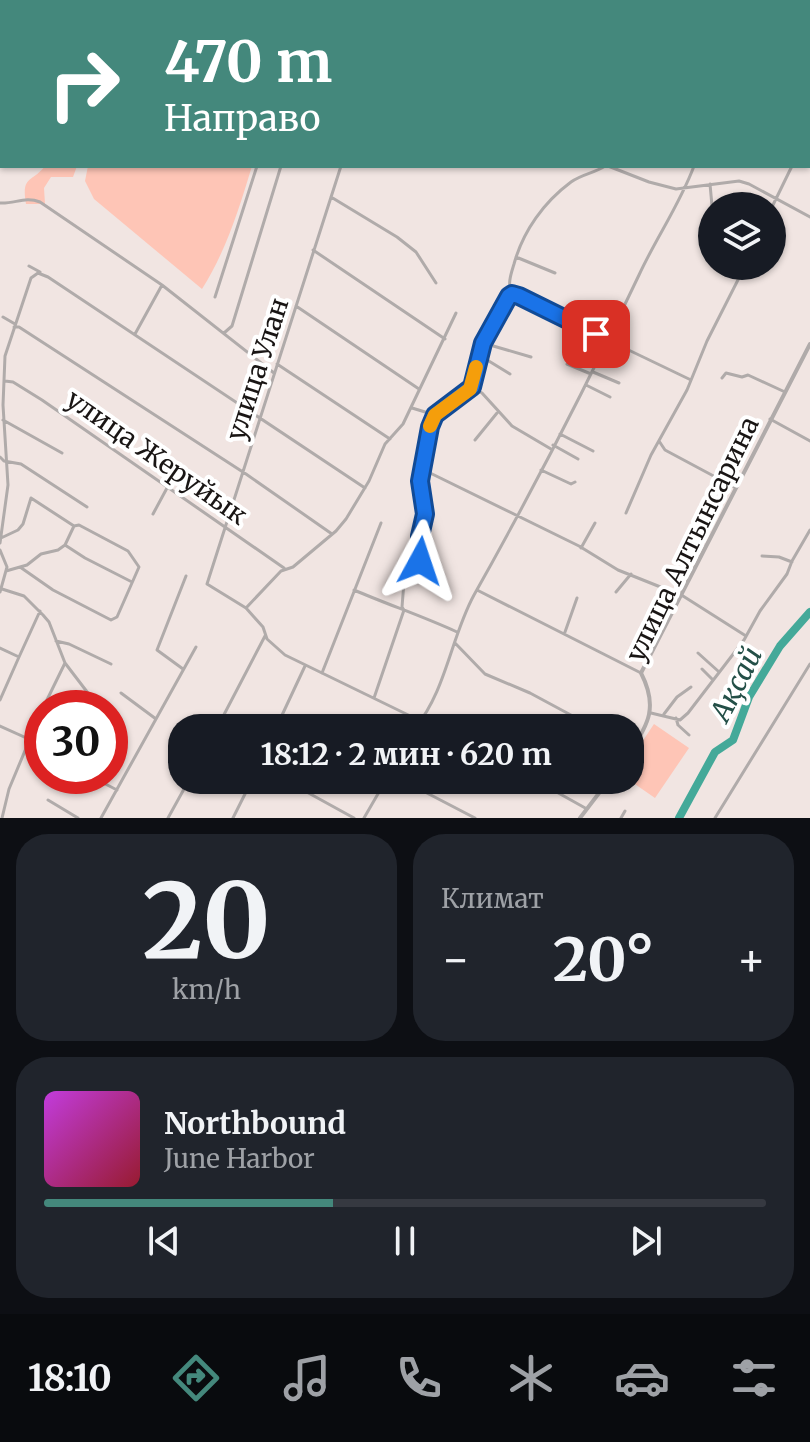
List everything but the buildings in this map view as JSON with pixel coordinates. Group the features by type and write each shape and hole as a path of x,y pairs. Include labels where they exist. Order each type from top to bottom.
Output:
{"street":[{"path":"215,297 256,168"},
{"path":"224,333 228,332 234,321 280,168"},
{"name":"улица Улан","path":"246,608 207,584 340,168"},
{"path":"601,168 581,175 550,202 526,232 509,285 512,294 691,380"},
{"path":"612,168 649,182 684,188 739,181 762,192"},
{"path":"424,714 477,590 586,385 693,168"},
{"path":"780,192 791,168"},
{"path":"710,184 711,192"},
{"path":"331,197 416,252 436,283"},
{"path":"0,203 11,204 30,198 40,202 162,285 275,374"},
{"path":"786,204 810,217"},
{"path":"313,250 445,339"},
{"path":"516,257 555,273"},
{"path":"29,266 365,488"},
{"path":"0,540 8,485 3,460 5,356 31,278 38,273 46,275"},
{"path":"626,513 738,280"},
{"path":"135,334 162,285"},
{"path":"374,698 404,610 404,582 420,561 420,536 425,514 420,481 425,443 435,415 472,387 483,343 512,294"},
{"path":"296,306 419,389"},
{"path":"405,714 285,655 265,635 263,627 246,608 284,569 293,567 346,519 390,439 403,424 456,313"},
{"path":"3,317 332,534"},
{"path":"483,343 531,357"},
{"name":"улица Алтынсарина","path":"651,713 648,691 641,673 810,344"},
{"path":"479,355 510,374"},
{"path":"277,364 390,439"},
{"path":"567,364 619,383"},
{"path":"722,378 726,373 739,377 748,375 785,392"},
{"name":"улица Жеруйык","path":"5,381 13,382 42,400 284,569"},
{"path":"586,385 610,397"},
{"path":"472,387 482,393 497,413 522,434 578,459"},
{"path":"411,408 435,415"},
{"path":"475,440 497,413"},
{"path":"770,419 810,441"},
{"path":"3,420 62,453"},
{"path":"560,434 593,451"},
{"path":"659,441 665,450 736,488"},
{"path":"3,460 21,464 87,507"},
{"path":"422,469 581,548 618,570 683,596 746,636"},
{"path":"541,470 565,482 575,482"},
{"path":"468,490 471,484"},
{"path":"153,514 167,488"},
{"path":"0,540 23,524 31,498 74,526 79,525 128,551 139,565 117,617 111,620 53,590 20,567"},
{"path":"322,673 381,523"},
{"path":"581,548 595,523"},
{"path":"6,571 20,567 36,556 58,550 65,545 74,526"},
{"path":"644,730 651,713 680,720 685,717 746,636 787,574 810,530"},
{"path":"65,545 132,583"},
{"path":"0,550 6,571 1,591 24,596 40,611 49,622 65,663 86,690"},
{"path":"762,556 792,562"},
{"path":"616,592 631,574"},
{"path":"183,669 157,655 157,650 186,576"},
{"path":"354,590 416,612 457,632"},
{"path":"477,590 641,673"},
{"path":"565,632 577,598"},
{"path":"0,700 40,611"},
{"path":"224,714 265,635"},
{"path":"56,641 111,664"},
{"path":"455,643 485,674 569,714"},
{"path":"128,770 196,647"},
{"path":"0,648 19,657"},
{"path":"80,656 83,650"},
{"path":"698,653 718,671"},
{"path":"52,690 65,663"},
{"path":"715,818 810,664"},
{"path":"283,714 306,665"},
{"path":"702,669 713,680"},
{"path":"664,714 677,697 691,687"},
{"path":"128,698 157,719"},
{"path":"676,718 678,725 689,735"},
{"path":"0,726 24,737"},
{"path":"2,818 9,789 24,754"},
{"path":"101,818 115,794"},
{"path":"168,818 181,794"},
{"path":"233,818 245,794"},
{"path":"310,794 354,818"},
{"path":"364,818 378,794"},
{"path":"429,794 475,818"},
{"path":"560,794 587,809"},
{"path":"580,818 598,794"},
{"path":"48,800 78,818"},
{"path":"621,818 625,811"}],"shaded area":[{"path":"43,168 76,168 73,177 51,177 44,188 45,204 26,204 26,184"},
{"path":"88,168 251,168 225,245 202,289 94,199 85,181"},
{"path":"654,724 689,748 655,798 644,790 644,739"}],"waterway":[{"name":"Ақсай","path":"679,818 715,752 733,740 749,697 780,646 810,612"}],"slow traffic":[{"path":"430,426 435,415 472,387 476,367"}],"route":[{"path":"420,561 420,536 425,514 420,481 423,452 433,417 472,387 483,343 509,296 519,296 596,334"}]}
